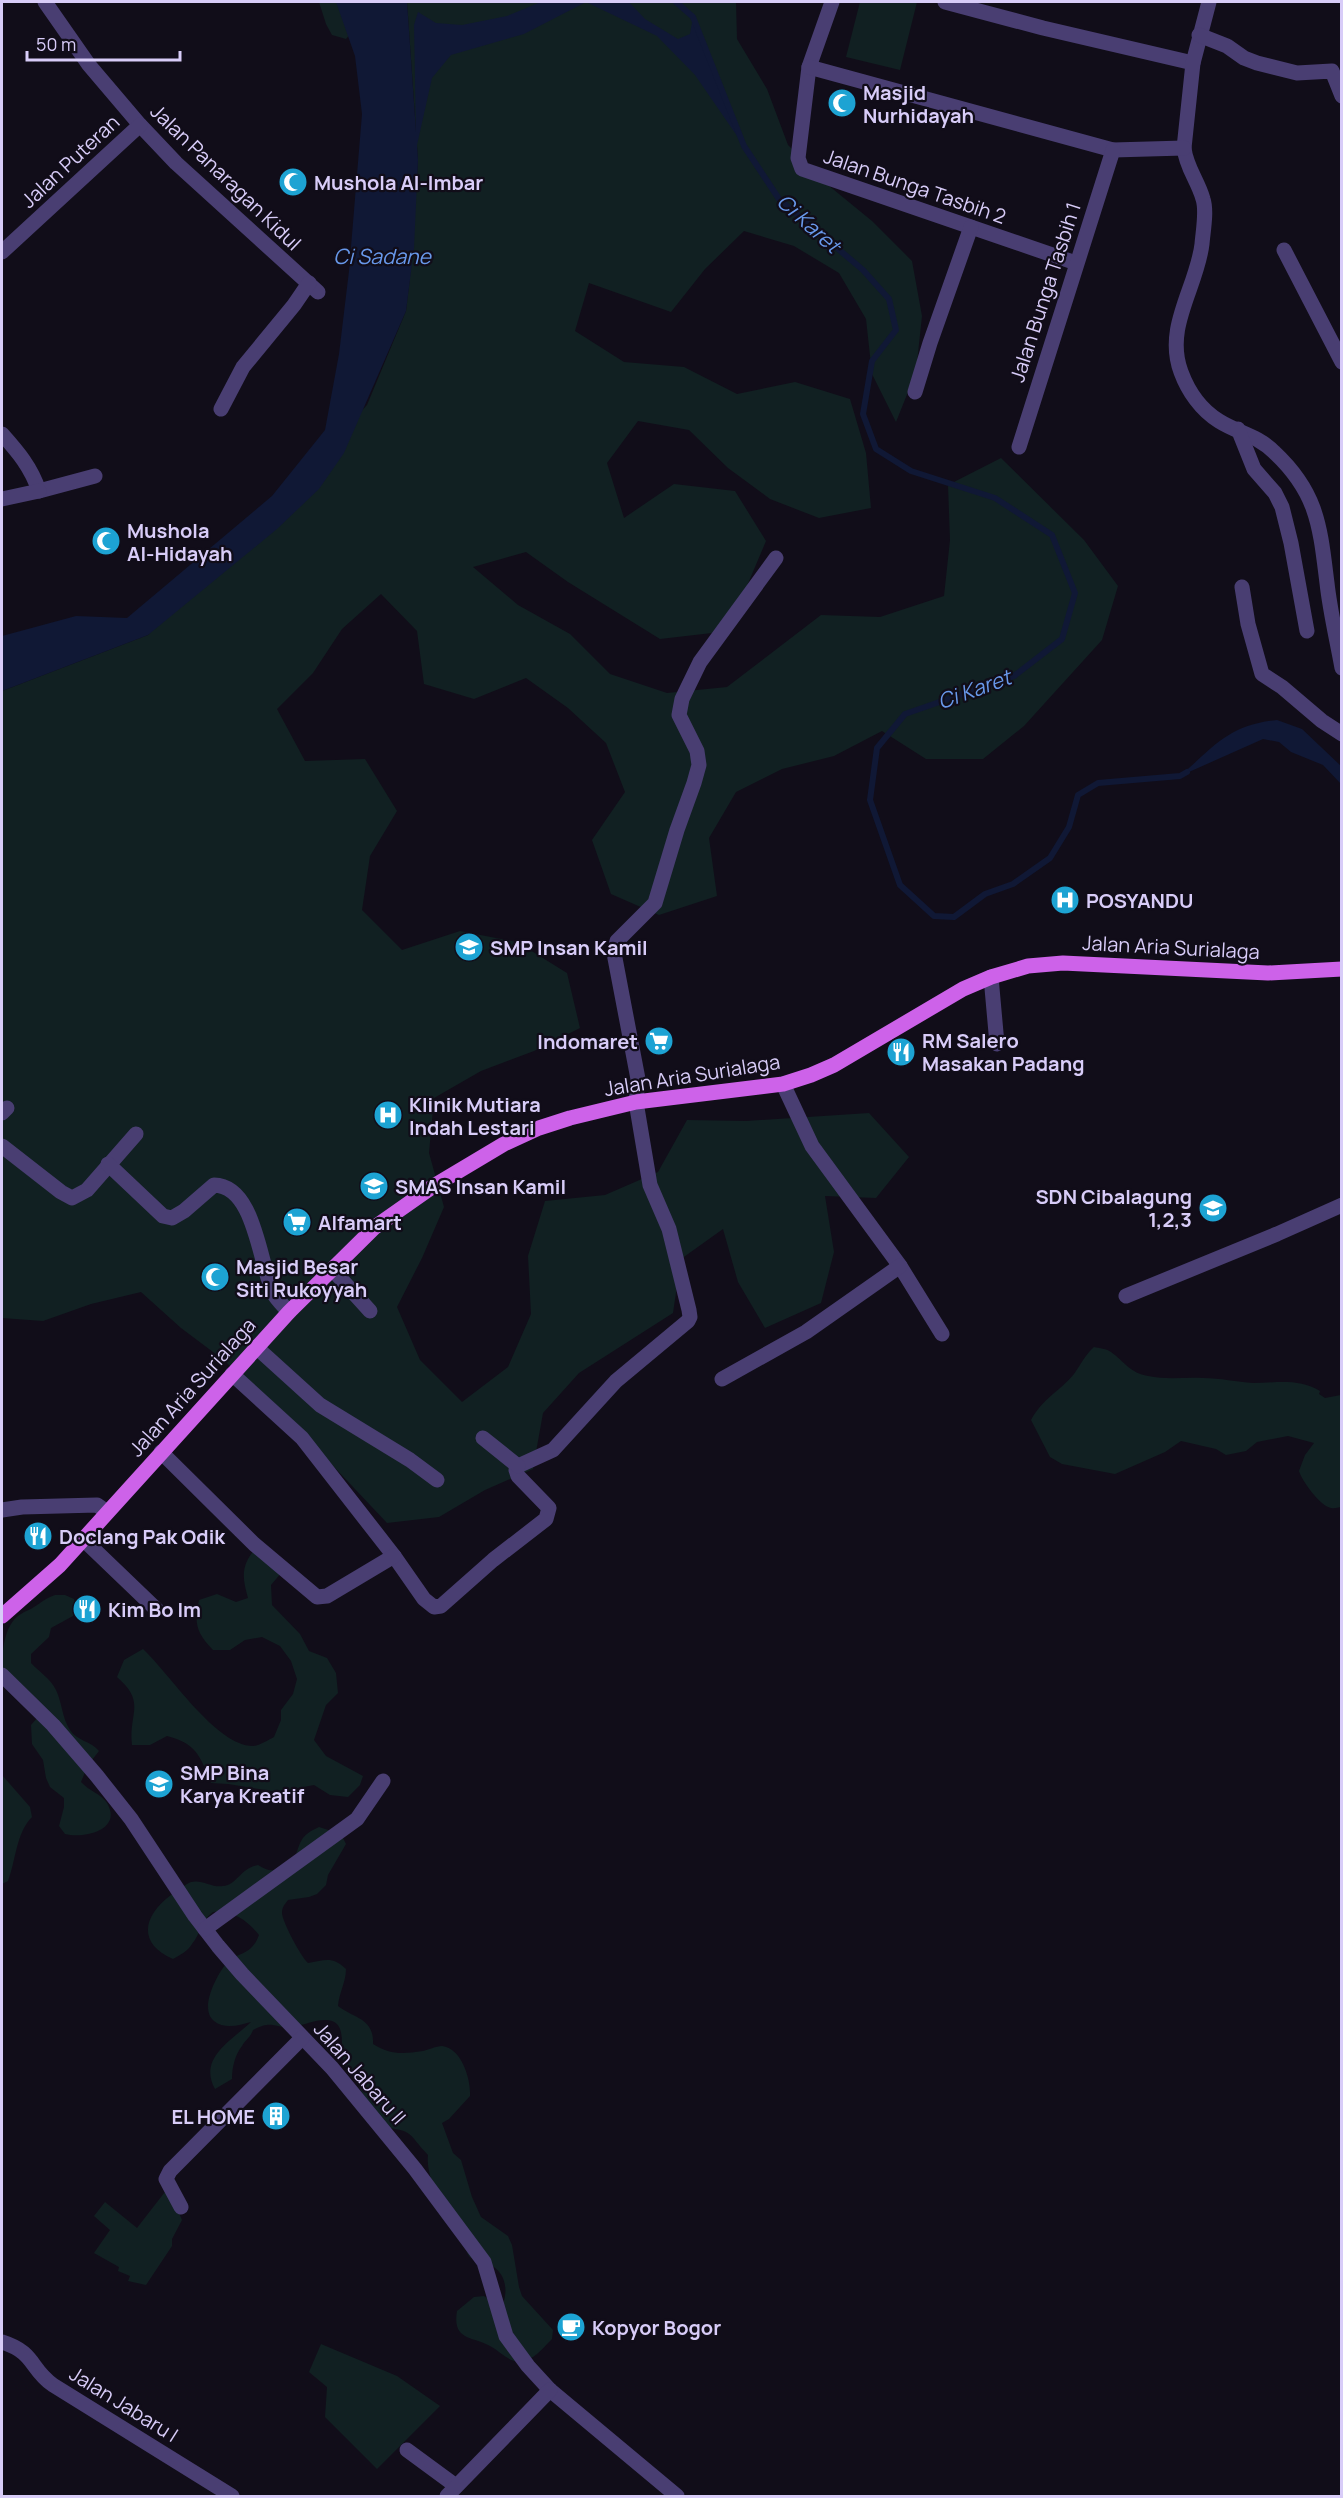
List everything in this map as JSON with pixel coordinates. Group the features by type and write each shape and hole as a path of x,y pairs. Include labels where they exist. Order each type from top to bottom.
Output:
{"main road":[{"name":"Jalan Aria Surialaga","path":"2,1616 60,1565 289,1312 392,1214 471,1162 539,1128 636,1102 783,1084 834,1065 963,989 991,977 1028,966 1063,963 1268,973 1341,969"}],"street":[{"name":"Jalan Panaragan Kidul","path":"45,2 89,65 140,125 176,163 314,287 294,305 243,367 221,409"},
{"name":"Jalan Bunga Tasbih 2","path":"832,2 809,67 798,158 802,169 1076,263"},
{"path":"945,2 1043,28 1193,63"},
{"path":"1209,2 1193,63 1184,148 1185,159 1204,201 1202,246 1176,331 1175,350 1180,371 1198,403 1220,422 1261,440 1293,471 1308,494 1322,538 1341,668"},
{"path":"1199,35 1227,46 1244,58 1257,63 1297,73 1332,71 1341,96"},
{"path":"809,67 1113,150 1184,148"},
{"name":"Jalan Puteran","path":"2,252 140,125"},
{"name":"Jalan Bunga Tasbih 1","path":"1019,447 1113,150"},
{"path":"915,392 971,227"},
{"path":"1284,250 1341,362"},
{"path":"1238,429 1254,469 1275,493 1282,507 1291,543 1306,632"},
{"path":"2,434 28,465 39,491"},
{"path":"2,499 95,476"},
{"path":"232,1374 302,1438 394,1556 424,1599 435,1607 441,1606 493,1560 546,1519 549,1508 518,1476 516,1470 518,1466 553,1450 616,1381 690,1317 669,1229 650,1185 636,1102 638,1078 614,953 617,940 655,903 699,765 697,751 680,715 682,699 700,662 776,558"},
{"path":"1327,582 1341,577"},
{"path":"1242,587 1248,624 1262,674 1341,734"},
{"path":"991,977 997,1044"},
{"path":"783,1084 812,1146 900,1266 942,1334"},
{"path":"2,1146 72,1198 87,1190 136,1134"},
{"path":"108,1164 163,1216 172,1218 184,1211 214,1185 223,1185 234,1192 247,1211 274,1295 289,1312"},
{"path":"1126,1296 1341,1205"},
{"path":"722,1379 806,1332 900,1266"},
{"path":"332,1269 370,1311"},
{"path":"256,1347 320,1405 410,1460 437,1480"},
{"path":"483,1438 518,1466"},
{"path":"161,1452 254,1544 317,1597 327,1596 394,1556"},
{"path":"2,1510 22,1507 98,1505 107,1512"},
{"path":"83,1539 157,1610"},
{"name":"Jalan Jabaru II","path":"2,1675 53,1725 97,1776 131,1819 205,1929 242,1974 332,2068 415,2169 484,2262 506,2336 528,2366 550,2390 677,2496"},
{"path":"205,1929 357,1819 383,1781"},
{"path":"181,2206 166,2179 168,2175 302,2038"},
{"name":"Jalan Jabaru I","path":"2,2343 21,2350 45,2380 232,2496"},
{"path":"407,2450 451,2491 550,2390"}],"shaded area":[{"path":"319,2 358,2 355,28 346,39 332,35"},
{"path":"407,2 736,2 737,39 767,89 788,145 828,185 872,221 912,261 922,316 916,372 896,422 872,374 866,319 839,273 794,246 744,231 705,269 671,312 589,283 575,331 624,362 684,367 737,394 795,382 850,399 866,453 871,508 819,518 770,499 728,468 689,430 638,421 607,463 624,518 674,484 735,491 766,541 744,593 712,633 660,639 568,582 526,552 473,567 518,605 570,634 610,674 667,693 727,687 821,615 880,617 944,596 950,540 948,485 1001,458 1084,540 1118,586 1102,640 1024,726 983,759 926,759 882,731 834,756 782,769 736,792 709,838 717,896 659,915 611,894 592,840 625,792 606,743 568,708 526,678 474,699 424,684 417,631 381,594 342,629 313,673 277,709 305,761 365,759 397,811 370,856 362,910 402,950 460,931 517,942 567,973 580,1028 534,1051 481,1071 434,1098 429,1153 444,1207 397,1307 420,1360 462,1402 508,1367 531,1314 528,1256 545,1201 605,1195 658,1172 687,1120 746,1121 869,1113 909,1157 876,1198 825,1196 834,1252 821,1303 765,1328 738,1282 723,1229 681,1259 673,1313 579,1373 543,1413 533,1469 485,1490 439,1517 387,1523 304,1435 265,1401 225,1361 181,1328 141,1292 91,1304 43,1321 2,1318 2,691 148,635 367,405 406,311 412,260 418,160"},
{"path":"860,2 917,2 900,70 846,57"},
{"path":"1094,1347 1109,1351 1132,1370 1142,1375 1209,1378 1253,1383 1296,1383 1320,1391 1319,1394 1325,1398 1341,1395 1341,1507 1331,1508 1322,1503 1312,1493 1299,1471 1305,1455 1314,1443 1288,1436 1257,1442 1246,1451 1226,1455 1216,1449 1181,1441 1165,1452 1115,1474 1062,1464 1050,1457 1031,1420 1041,1406 1074,1374"},
{"path":"255,1549 282,1572 271,1585 272,1605 300,1634 309,1651 327,1658 336,1673 338,1693 326,1705 314,1740 326,1756 363,1776 360,1785 348,1797 330,1795 314,1785 278,1792 211,1783 196,1752 177,1739 167,1736 150,1745 132,1745 134,1702 126,1686 117,1677 124,1660 143,1649 194,1707 224,1734 239,1743 253,1746 274,1737 281,1720 281,1710 293,1694 297,1679 291,1661 280,1646 262,1637 245,1640 230,1650 213,1650 200,1633 197,1622 199,1600 217,1594 236,1602 248,1598 244,1572 247,1561"},
{"path":"55,1595 65,1595 74,1599 77,1608 73,1616 51,1628 49,1637 31,1654 31,1663 54,1686 65,1720 73,1734 99,1751 88,1765 81,1782 107,1803 111,1812 106,1826 91,1834 65,1834 59,1826 64,1798 50,1787 43,1760 32,1744 31,1725 38,1717 2,1676 4,1642 10,1626 21,1614"},
{"path":"2,1775 30,1807 32,1817 19,1839 8,1881 2,1884"},
{"path":"319,1827 341,1834 346,1844 328,1875 326,1885 317,1894 288,1900 282,1911 285,1923 308,1963 333,1961 346,1969 338,2006 367,2024 373,2044 391,2052 403,2053 442,2046 455,2052 460,2058 467,2074 470,2096 449,2119 442,2123 453,2153 461,2160 472,2197 481,2217 508,2236 512,2245 522,2296 553,2330 552,2339 530,2359 517,2362 507,2358 490,2346 465,2336 458,2328 457,2311 474,2297 484,2296 493,2302 503,2304 504,2280 493,2266 474,2260 468,2254 465,2241 435,2189 428,2166 428,2155 410,2134 382,2127 351,2073 345,2067 341,2031 338,2025 333,2021 321,2020 293,2027 265,2025 253,2030 236,2057 232,2079 215,2089 211,2078 214,2059 226,2043 251,2022 228,2026 218,2024 210,2016 208,2009 210,1993 225,1965 252,1947 259,1935 233,1914 213,1912 205,1920 190,1946 184,1953 173,1959 153,1945 149,1937 148,1928 155,1911 183,1886 195,1881 219,1886 228,1885 247,1869 258,1865 268,1870 280,1868 294,1860 304,1837"},
{"path":"168,2188 182,2220 172,2239 172,2246 146,2285 128,2281 130,2276 118,2271 119,2267 94,2253 110,2230 94,2216 105,2202 137,2228"},
{"path":"321,2344 397,2376 440,2406 377,2469 325,2417 327,2387 309,2372"}],"water":[{"name":"Ci Sadane","path":"336,2 407,2 416,132 414,25 418,12 436,23 462,25 507,16 541,2 586,2 524,34 451,55 432,78 417,145 414,248 406,311 344,453 319,489 277,529 148,635 2,691 2,636 76,616 127,618 272,496 325,430 339,354 349,271 362,114 355,56"},
{"path":"586,2 629,2 645,19 678,39 690,34 693,17 744,146 695,75 657,36"},
{"path":"1277,720 1302,729 1341,766 1341,784 1323,765 1291,752 1279,742 1263,739 1180,776 1213,746 1234,732"}],"waterway":[{"name":"Ci Karet","path":"676,2 693,17 744,146 779,199 863,270 889,299 896,330 872,361 863,414 876,449 911,471 995,498 1052,535 1075,593 1062,639 1014,676 905,714 877,748 870,800 900,885 934,916 954,917 985,894 1013,884 1050,858 1069,827 1078,795 1098,783 1180,776 1187,772"}],"place":[{"name":"Masjid Nurhidayah","path":"842,103"},
{"name":"Mushola Al-Imbar","path":"293,182"},
{"name":"Mushola Al-Hidayah","path":"106,541"},
{"name":"POSYANDU","path":"1065,900"},
{"name":"SMP Insan Kamil","path":"469,947"},
{"name":"Indomaret","path":"659,1041"},
{"name":"RM Salero Masakan Padang","path":"901,1052"},
{"name":"Klinik Mutiara Indah Lestari","path":"388,1115"},
{"name":"SMAS Insan Kamil","path":"374,1186"},
{"name":"SDN Cibalagung 1,2,3","path":"1213,1208"},
{"name":"Alfamart","path":"297,1222"},
{"name":"Masjid Besar Siti Rukoyyah","path":"215,1277"},
{"name":"Doclang Pak Odik","path":"38,1536"},
{"name":"Kim Bo Im","path":"87,1609"},
{"name":"SMP Bina Karya Kreatif","path":"159,1784"},
{"name":"EL HOME","path":"276,2116"},
{"name":"Kopyor Bogor","path":"571,2327"}]}
